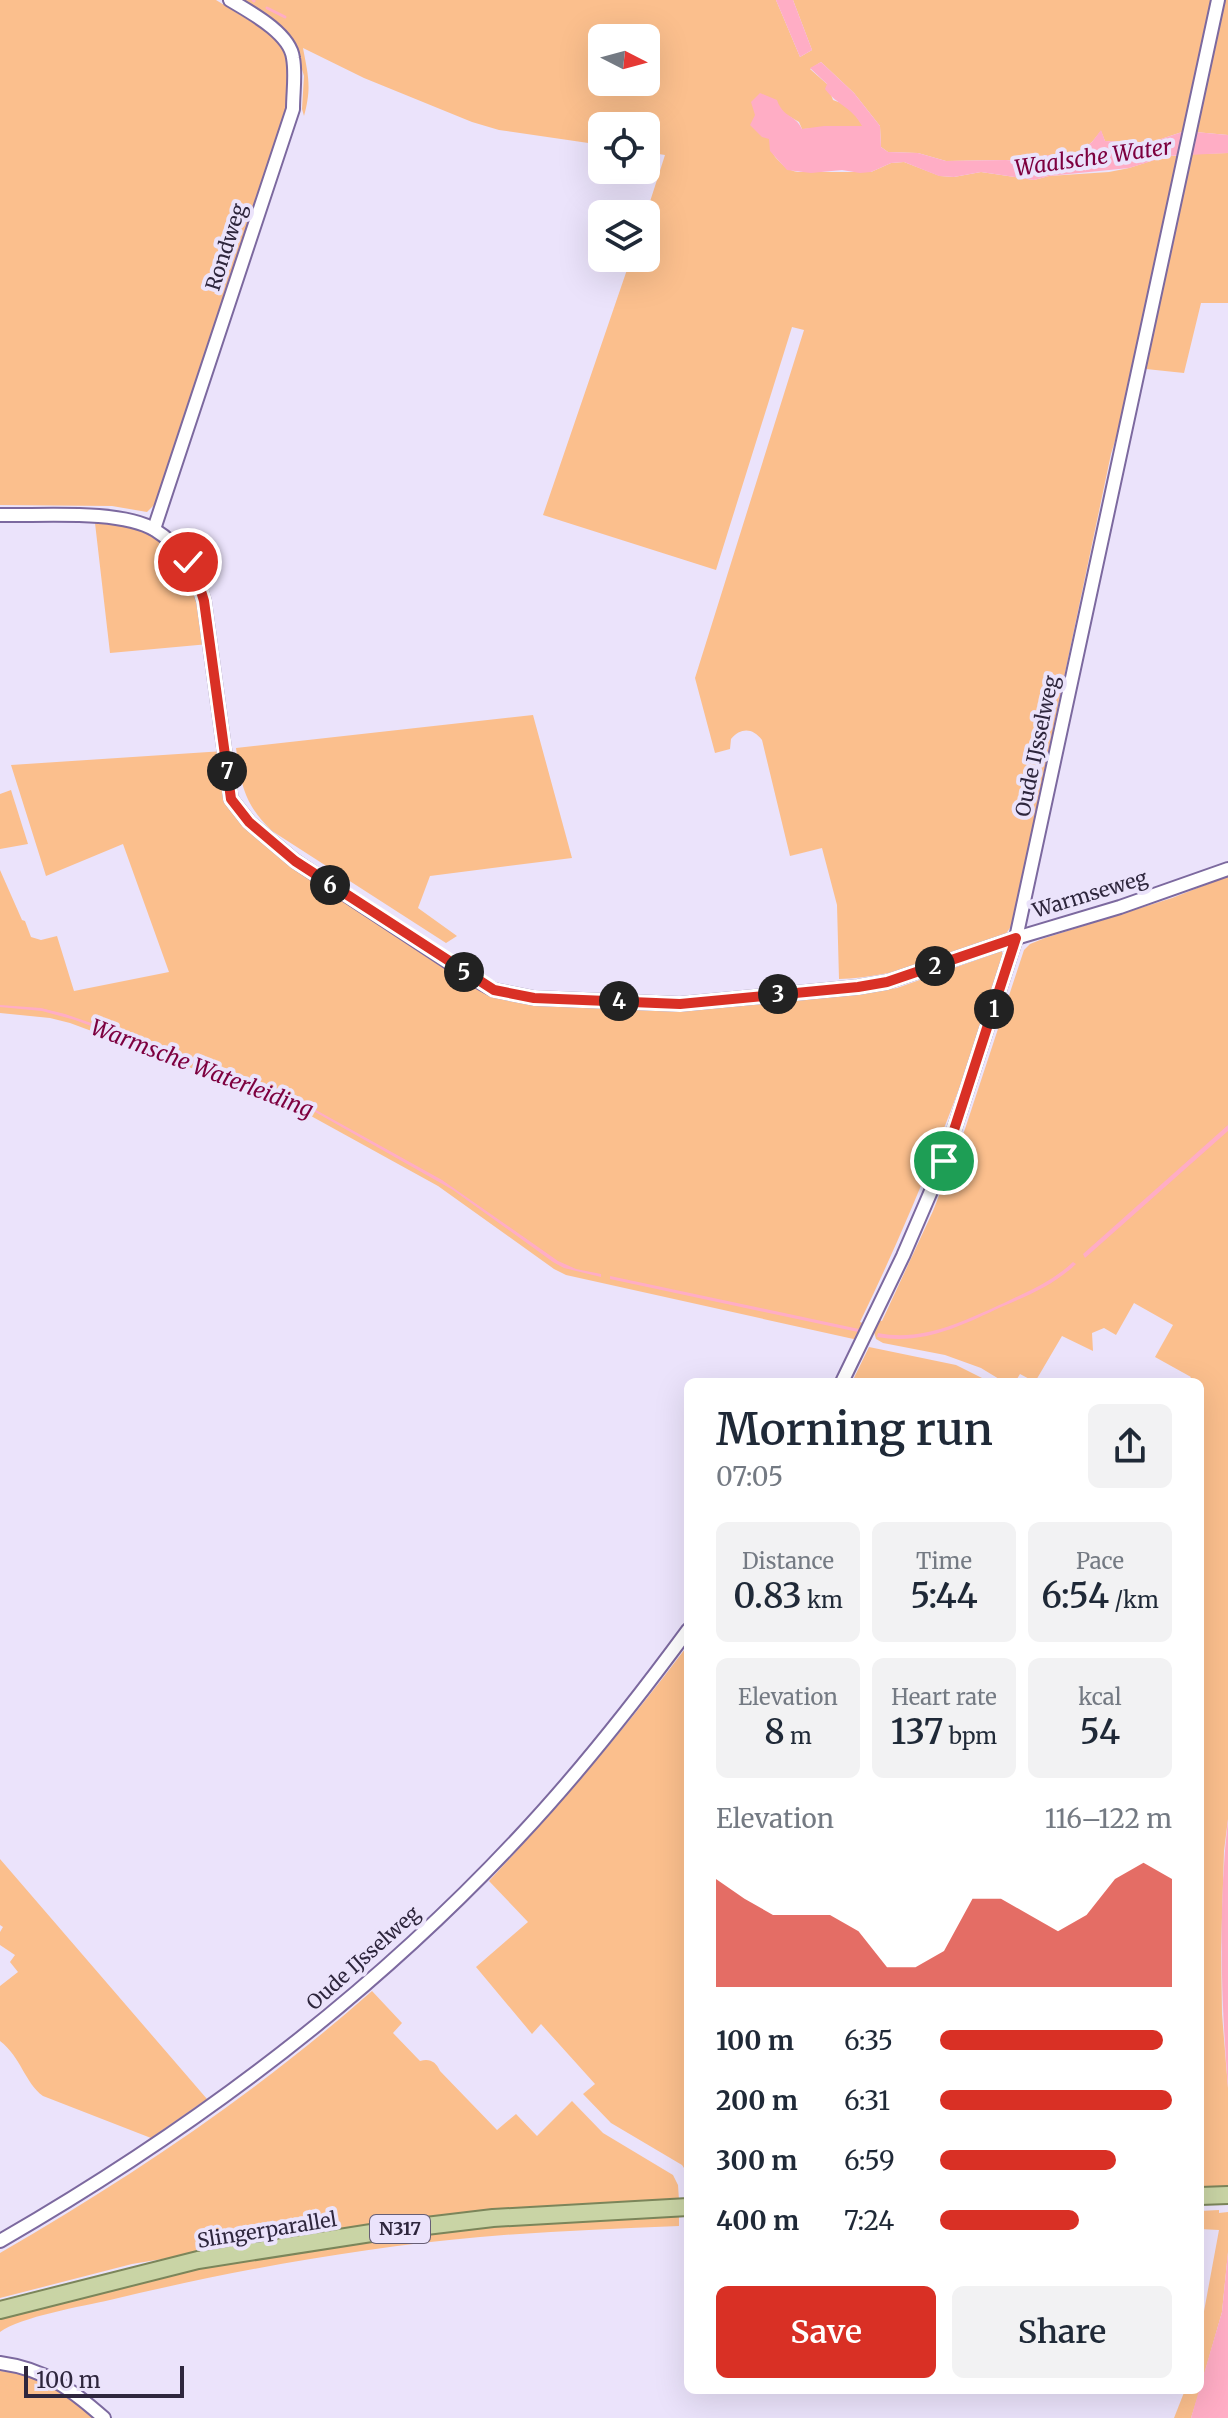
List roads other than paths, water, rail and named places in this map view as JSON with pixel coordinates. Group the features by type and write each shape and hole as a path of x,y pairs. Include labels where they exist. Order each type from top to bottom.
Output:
{"main road":[{"name":"Slingerparallel","path":"0,2310 198,2260 384,2231 493,2218 684,2207"}],"street":[{"name":"Rondweg","path":"154,529 293,109 293,56 286,42 261,19 230,0"},
{"name":"Oude IJsselweg","path":"844,1378 903,1256 944,1161 1016,938 1218,0"},
{"name":"Warmseweg","path":"0,515 126,519 154,529 172,544 188,562 201,589 231,799 249,822 295,861 494,990 534,998 680,1004 858,987 887,982 1228,869"},
{"name":"Oude IJsselweg","path":"0,2241 173,2134 221,2100 308,2033 396,1958 519,1838 638,1698 684,1635"},
{"path":"0,2363 25,2366 50,2378 104,2418"}],"water":[{"path":"776,0 793,0 812,50 800,57"},
{"name":"Waalsche Water","path":"821,62 854,93 880,126 881,147 888,152 918,153 946,161 1028,162 1041,156 1079,152 1101,130 1105,141 1149,143 1185,131 1228,135 1228,153 1168,156 1129,168 1034,180 981,172 954,177 939,176 904,162 860,173 787,170 770,151 769,139 762,137 750,125 755,115 751,102 760,93 777,100 782,110 802,129 862,126 830,95 825,89 827,84 810,68"},
{"path":"0,1005 41,1008 65,1014 178,1053 298,1100 442,1180 558,1261 576,1269 601,1274 601,1277 564,1268 553,1262 453,1190 301,1104 75,1020"},
{"path":"1228,1125 1228,1131 1085,1258 1083,1254"},
{"path":"1073,1262 1076,1264 1068,1271 1041,1289 956,1327 926,1336 877,1337 878,1333 911,1335 958,1323 1040,1285"},
{"path":"610,1276 859,1329 858,1332 610,1279"},
{"path":"1228,1819 1228,2088 1222,1953"},
{"path":"1228,2252 1228,2418 1191,2418 1198,2394 1204,2394 1204,2374 1222,2312"}],"waterway":[{"path":"267,8 285,17"}],"water label":[{"name":"Warmsche Waterleiding","path":"202,1068"}]}
